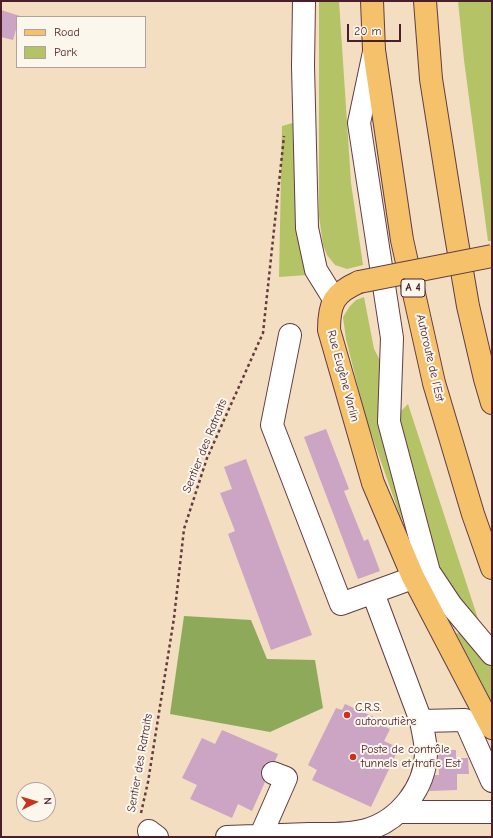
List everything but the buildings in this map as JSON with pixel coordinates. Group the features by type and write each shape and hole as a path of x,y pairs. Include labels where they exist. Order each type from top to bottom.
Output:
{"main road":[{"name":"Autoroute de l’Est","path":"372,1 374,50 402,240 434,383 473,514 492,568"},
{"path":"425,1 431,79 455,230 468,306 492,403"},
{"path":"334,299 345,288 359,282 492,256"},
{"name":"Rue Eugène Varlin","path":"334,299 329,314 329,330 373,483 421,574 492,728"}],"street":[{"path":"304,1 303,66 307,228 316,270 334,299"},
{"path":"374,50 359,123 392,338 389,422 421,574 492,654"},
{"path":"290,335 272,425 341,604 421,574"},
{"path":"227,837 346,834 366,830 384,823 399,812 410,799 418,785 424,768 426,754 424,737 421,721 373,593"},
{"path":"421,721 465,720 492,781"},
{"path":"261,835 286,778 272,773"},
{"path":"399,812 492,812"}],"path":[{"name":"Sentier des Ratraits","path":"149,827 148,782 174,618 184,529 207,458 263,334 282,145 285,130"}],"green space":[{"path":"319,1 339,1 351,183 363,265 347,269 335,265 327,255 323,245 319,216"},
{"path":"458,1 492,1 492,241 488,241 464,60"},
{"path":"296,122 307,275 279,277 282,126"},
{"path":"364,297 374,349 382,364 415,545 399,513 366,419 346,339 343,317 356,300"},
{"path":"408,404 479,622 444,581 435,557 395,417"},
{"path":"184,616 251,620 267,659 315,660 323,708 270,732 170,714"},
{"path":"456,633 469,634 492,663 492,702"}],"place":[{"name":"C.R.S. autoroutière","path":"347,715"},
{"name":"Poste de contrôle tunnels et trafic Est","path":"353,757"}]}
